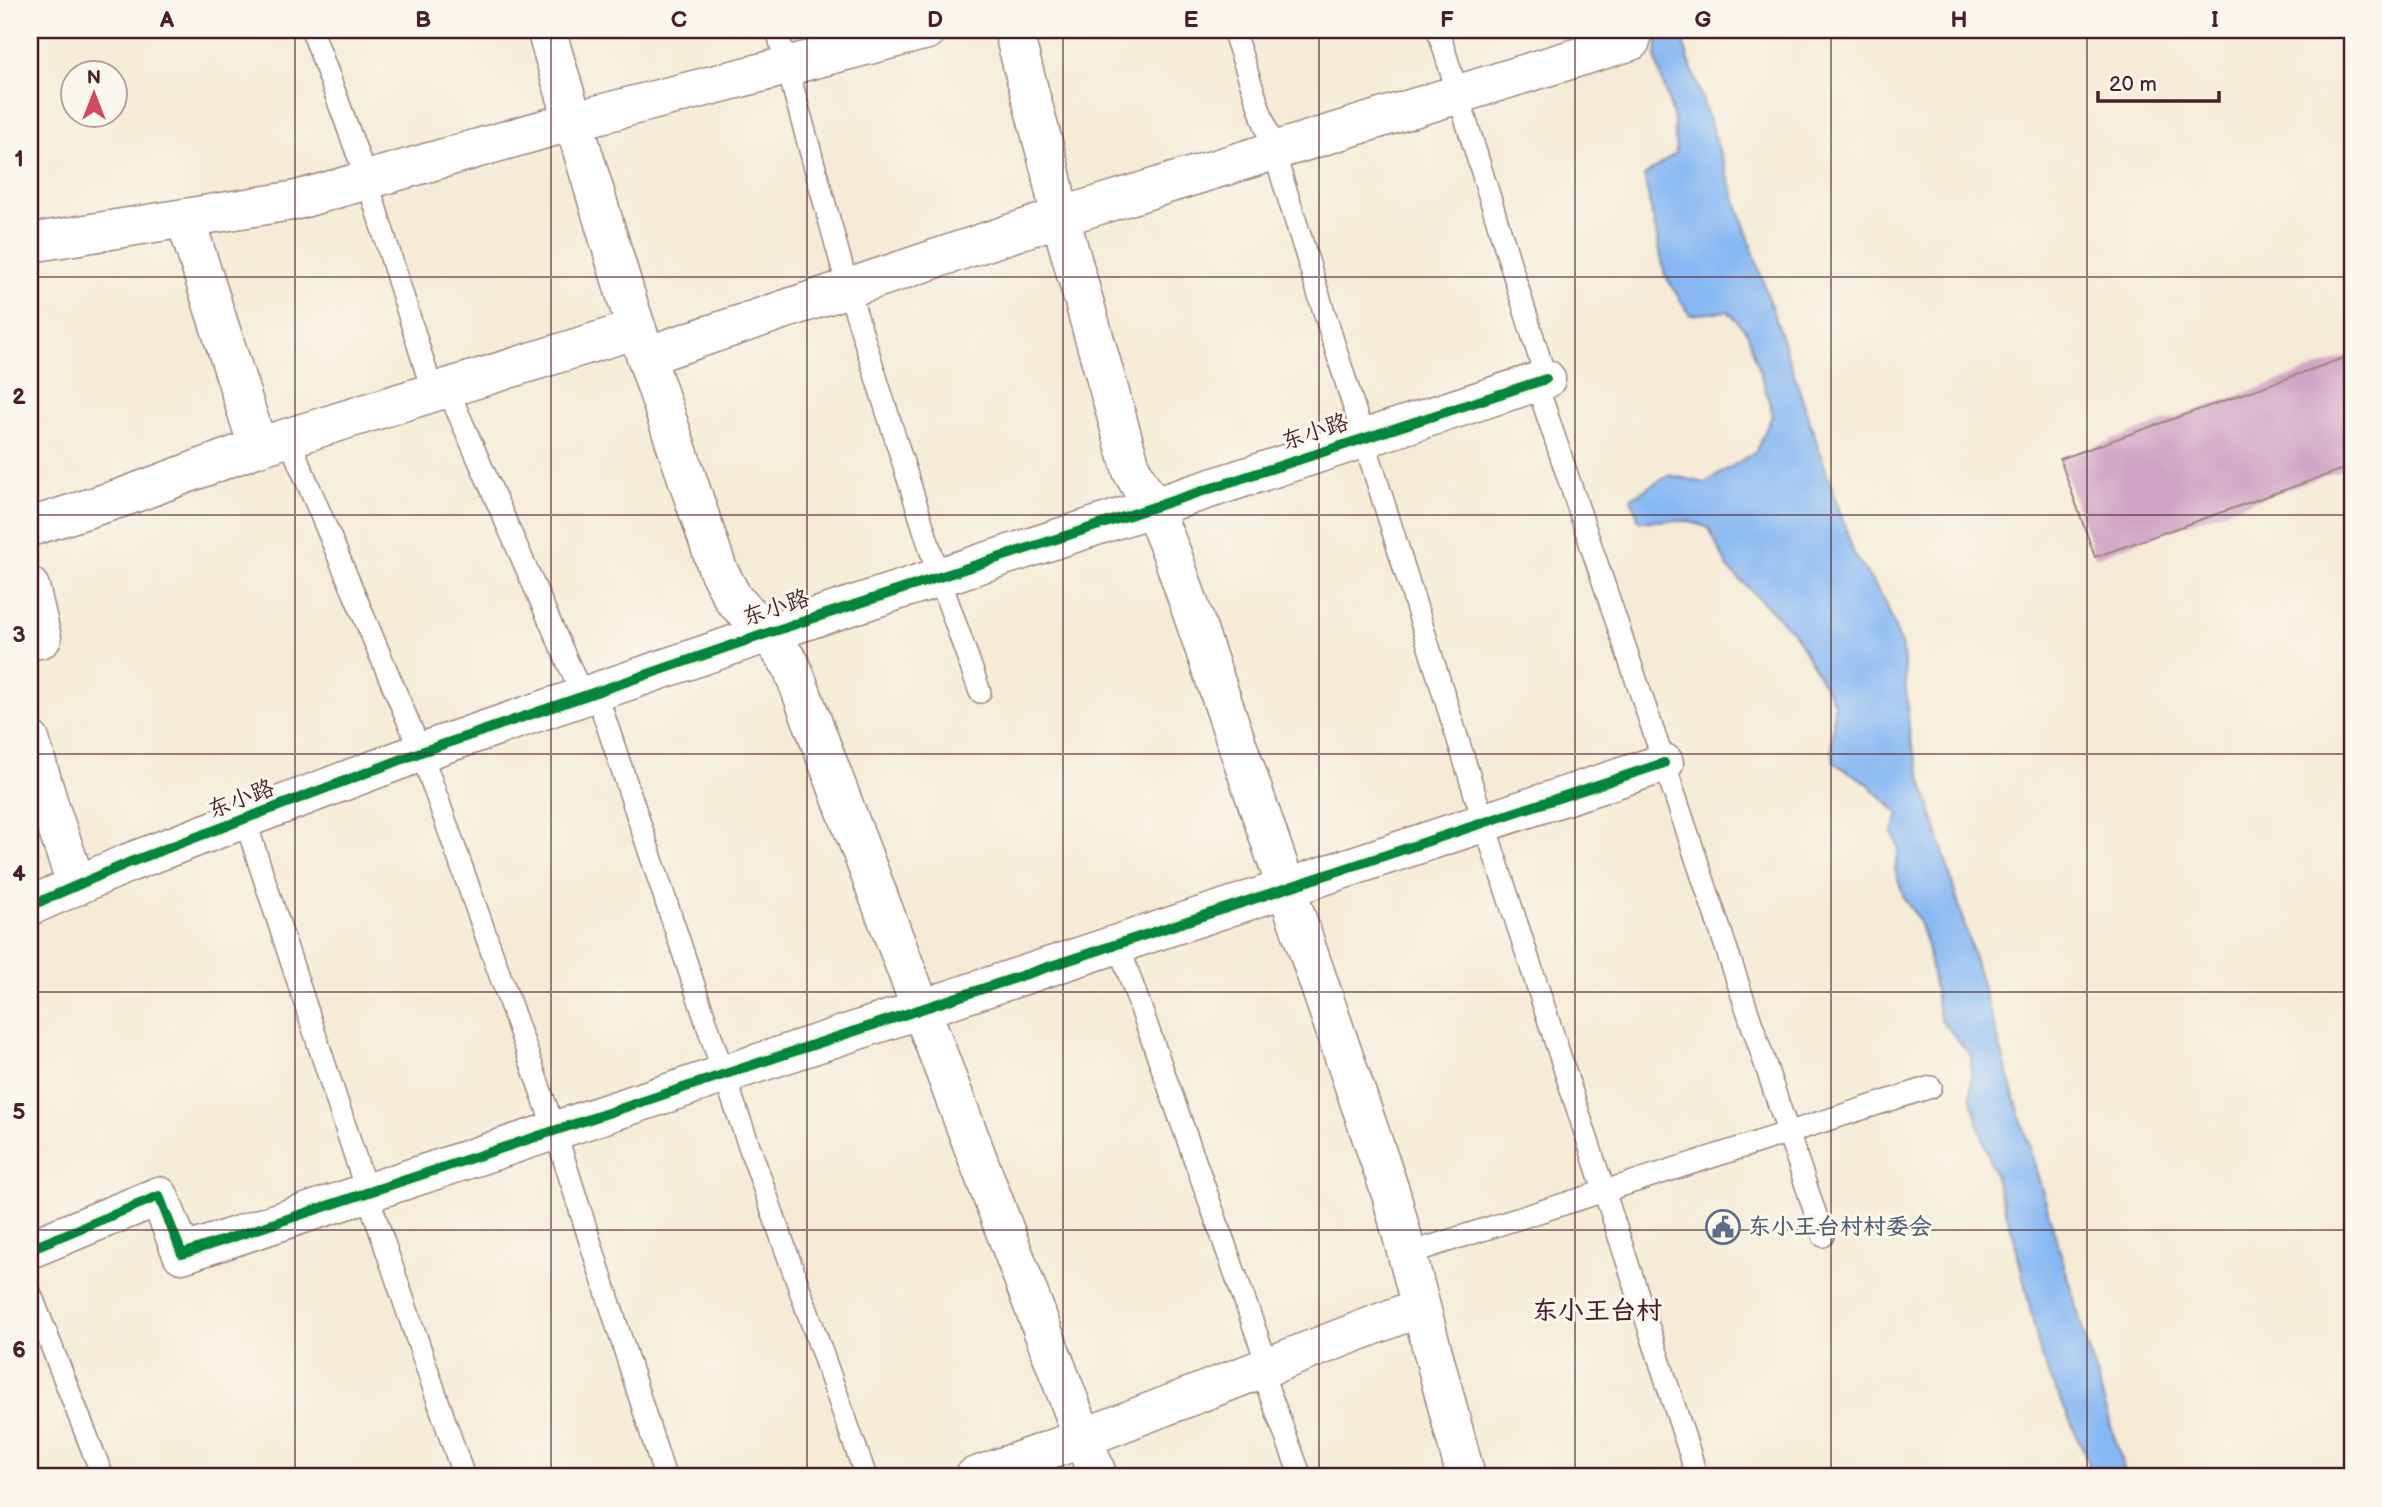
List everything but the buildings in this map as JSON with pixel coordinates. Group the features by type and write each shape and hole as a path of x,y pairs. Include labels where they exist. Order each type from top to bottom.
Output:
{"street":[{"path":"546,30 642,342 718,570 734,600 768,633 791,665 1098,1477"},
{"path":"30,243 297,200 573,121 782,48 927,30"},
{"path":"1013,30 1060,217 1132,471 1153,508 1172,554 1391,1194 1466,1477"},
{"path":"30,527 124,497 273,442 440,390 642,342 848,288 1060,217 1631,41"},
{"path":"185,218 273,442"},
{"name":"东小路","path":"30,906 128,863 421,752 768,633 1541,380"},
{"path":"30,587 42,638 30,641"},
{"path":"30,740 77,886"},
{"path":"30,1249 159,1196 182,1254 1664,763"},
{"path":"974,1477 1083,1438 1421,1307"}],"lane":[{"path":"312,30 440,390 590,694 866,1477"},
{"path":"1233,30 1274,152 1484,823 1696,1477"},
{"path":"1438,30 1541,380 1664,763 1823,1236"},
{"path":"782,48 848,288 939,577 979,692"},
{"path":"273,442 421,752 555,1131 665,1477"},
{"path":"246,820 367,1193 464,1477"},
{"path":"1118,944 1301,1477"},
{"path":"1407,1254 1931,1087"},
{"path":"30,1292 103,1477"}],"water":[{"path":"1658,30 1679,30 1854,554 1885,601 1903,650 1910,739 2126,1477 2092,1477 2083,1449 2041,1357 2014,1237 1971,1100 1971,1056 1940,1018 1927,946 1918,919 1904,898 1895,869 1899,849 1893,833 1899,814 1866,782 1834,763 1834,702 1794,633 1728,568 1709,528 1688,521 1639,521 1631,498 1669,475 1705,483 1756,451 1773,414 1747,332 1728,311 1690,315 1665,275 1644,176 1676,153 1674,119 1656,60"}],"cycle path":[{"path":"30,906 128,863 421,752 768,633 1546,379"},
{"path":"30,1249 159,1196 182,1254 1664,763"}],"place":[{"name":"东小王台村村委会","path":"1723,1227"}],"district":[{"name":"东小王台村","path":"1597,1311"}]}
